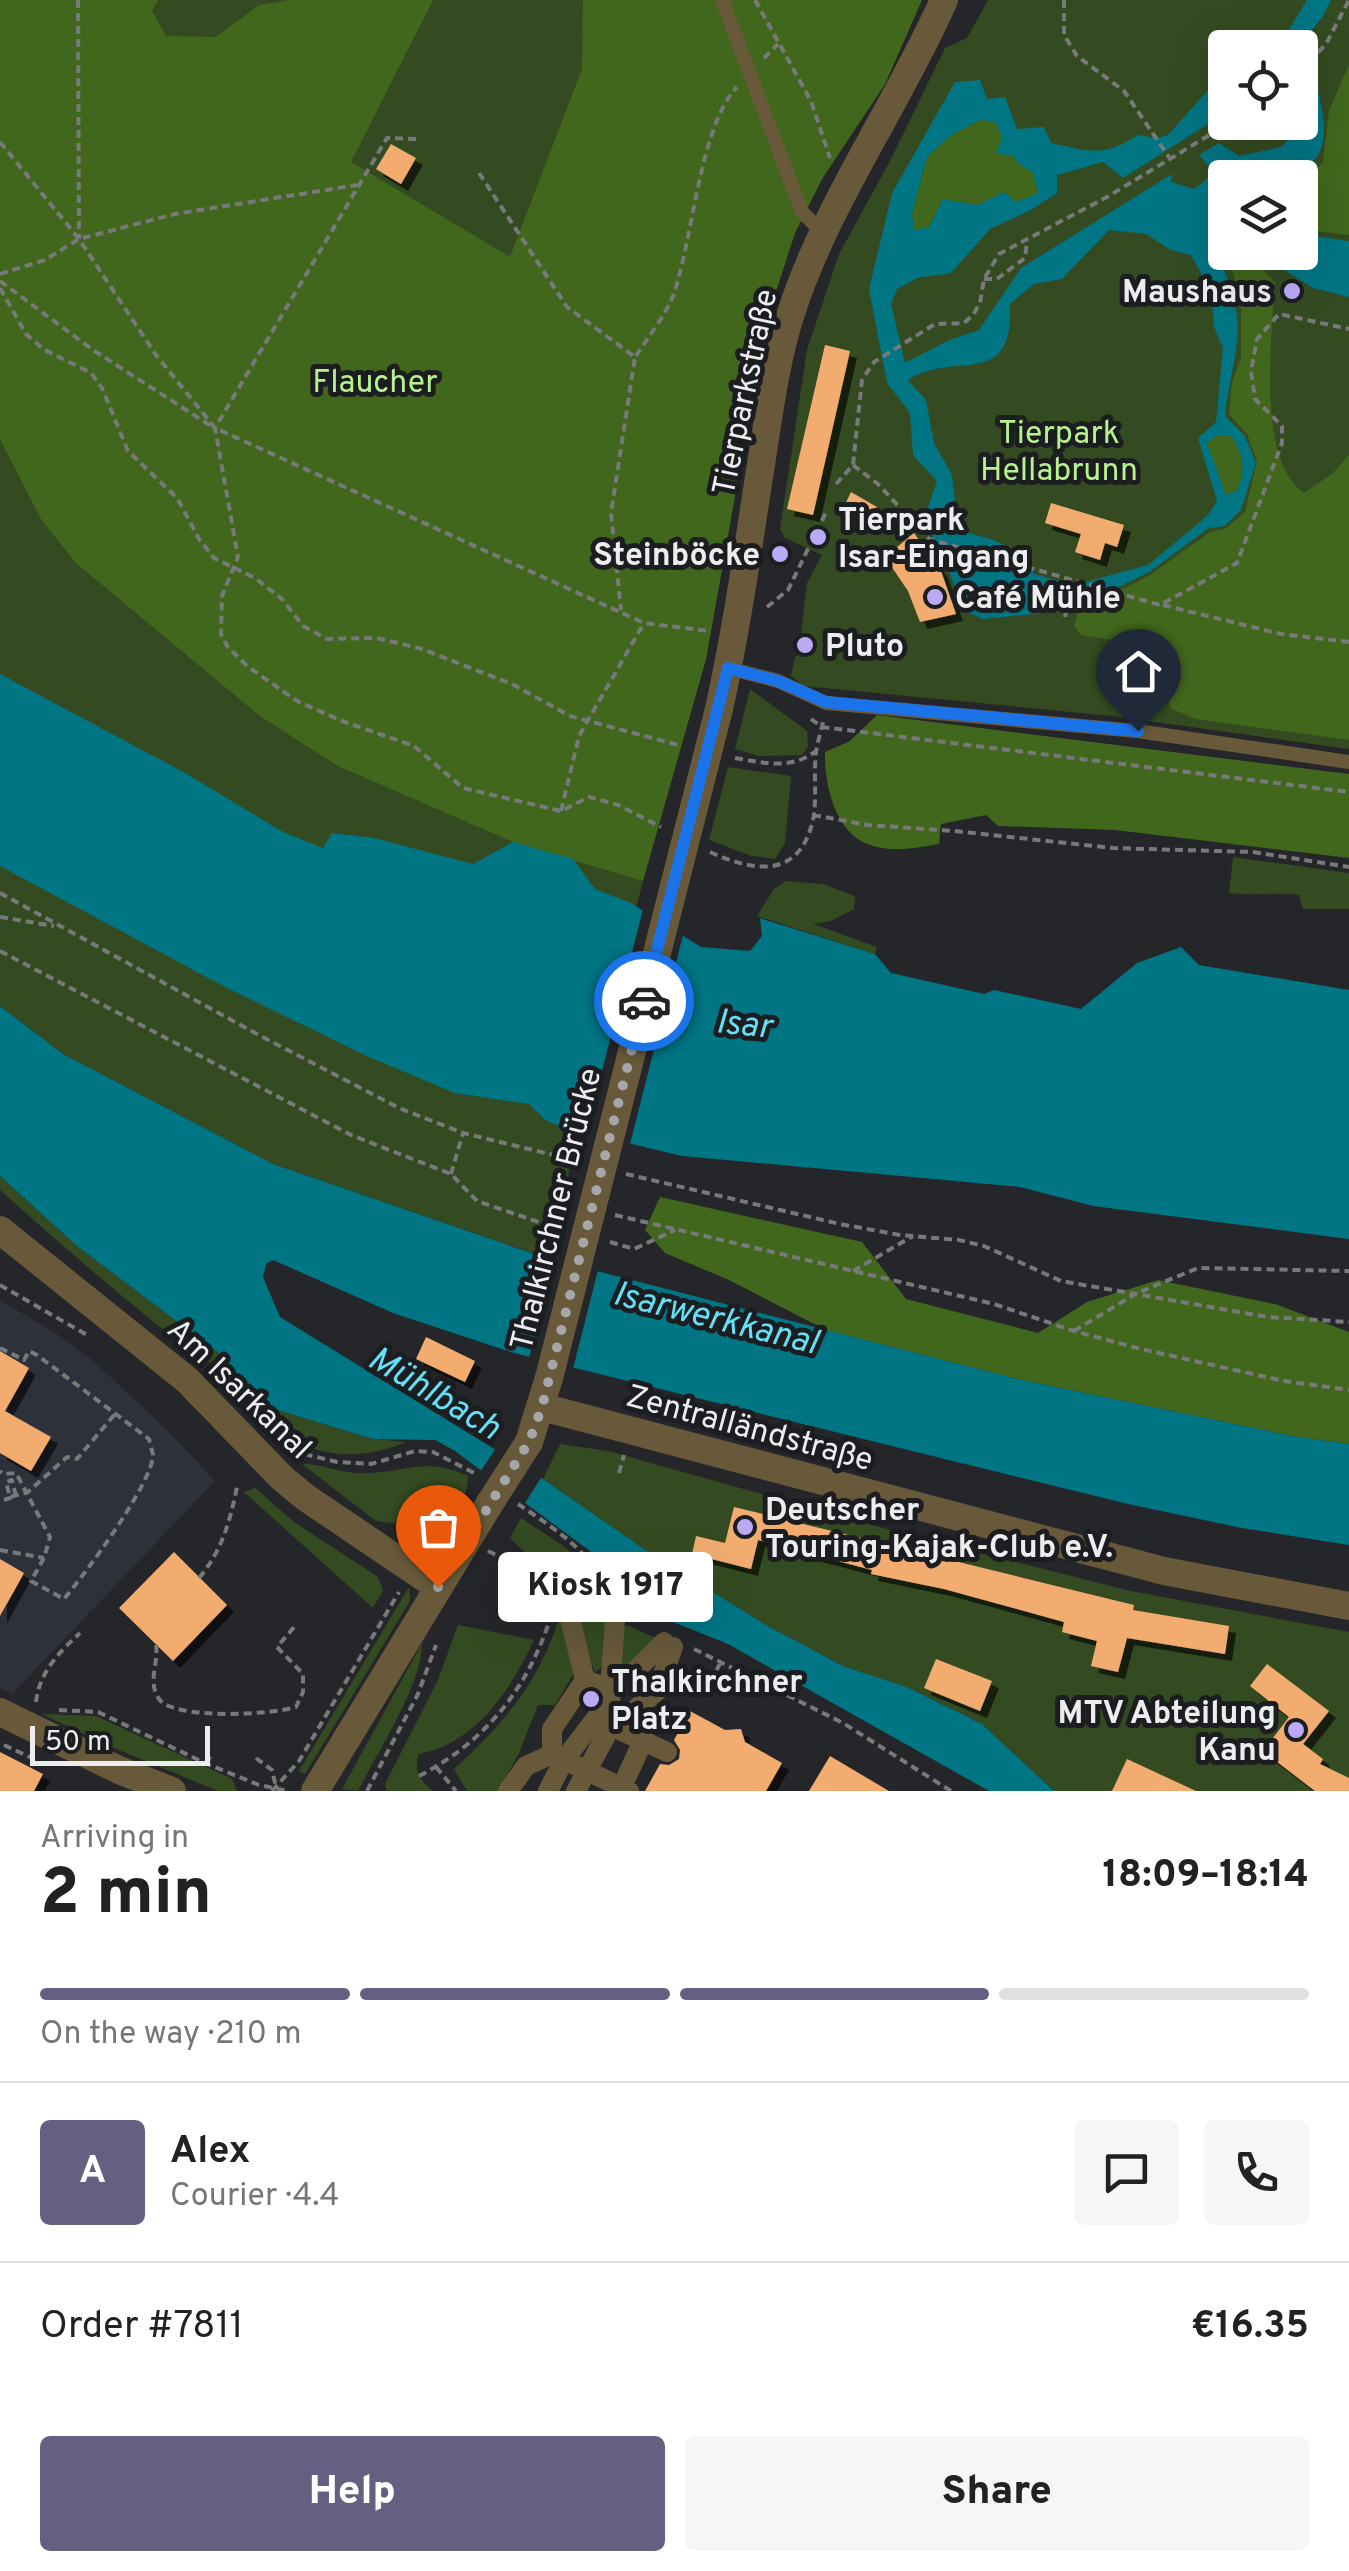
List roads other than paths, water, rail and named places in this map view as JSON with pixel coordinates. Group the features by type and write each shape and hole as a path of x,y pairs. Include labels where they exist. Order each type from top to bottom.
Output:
{"street":[{"name":"Tierparkstraße","path":"718,709 778,362 803,280 842,194 922,50 944,0"},
{"name":"Thalkirchner Brücke","path":"542,1407 718,709"},
{"name":"Am Isarkanal","path":"0,1230 186,1380 305,1497 438,1587"},
{"path":"316,1791 529,1442 542,1407"},
{"name":"Zentralländstraße","path":"542,1407 1164,1571 1349,1606"},
{"path":"559,1605 585,1680"},
{"path":"576,1791 610,1726 617,1691 616,1620"},
{"path":"548,1791 558,1757 634,1672 676,1646 657,1691 638,1707"},
{"path":"508,1791 526,1766 558,1757 624,1790 643,1741 638,1707 617,1691 585,1680"},
{"path":"558,1757 552,1728 585,1680"},
{"path":"0,1712 31,1714 119,1770 172,1791"},
{"path":"610,1726 667,1752"}],"lane":[{"path":"722,0 802,212 824,233"},
{"path":"728,668 778,681 826,702 1138,731 1349,762"}],"water":[{"path":"1307,0 1331,0 1312,30 1288,30"},
{"path":"980,80 987,99 1005,97 1017,129 1044,127 1051,143 1096,151 1115,147 1138,135 1168,135 1208,90 1208,124 1123,178 1103,162 1057,175 1057,193 990,229 951,273 917,278 897,289 891,304 905,363 979,330 1021,268 1172,174 1171,182 1194,189 1207,179 1208,172 1208,270 1224,270 1237,323 1225,416 1245,436 1256,463 1241,510 1225,526 1209,528 1149,572 1072,610 983,619 963,610 924,519 937,481 913,455 910,413 887,383 869,289 892,193 955,82","holes":["980,120 996,122 1002,138 996,153 1013,156 1033,172 1038,193 1016,202 1004,192 977,205 943,199 929,227 914,230 912,213 927,157 951,135","1109,230 1146,234 1171,250 1191,255 1211,292 1214,327 1223,348 1216,422 1198,438 1217,501 1207,516 1148,565 1074,585 1034,574 1012,549 958,530 952,475 934,443 926,400 908,380 926,371 992,359 1002,349 1009,331 1010,304 1034,284 1062,279","1231,435 1239,449 1242,476 1237,491 1226,495 1207,443 1216,436"]},
{"path":"1318,92 1324,136 1314,160 1208,160 1208,165 1199,155 1219,143 1239,156 1281,147 1288,140 1318,140"},
{"path":"1318,237 1349,241 1349,297 1313,288 1284,270 1318,270"},
{"name":"Isar","path":"0,674 187,774 283,832 323,848 332,833 374,838 473,864 513,842 573,859 595,889 631,903 701,947 750,951 762,936 760,918 875,954 891,973 984,994 994,990 1081,1009 1137,963 1181,947 1199,965 1349,990 1349,1239 1093,1206 1020,1187 682,1156 565,1128 547,1121 529,1104 455,1093 371,1058 225,987 0,866"},
{"name":"Isarwerkkanal","path":"0,1006 63,1054 273,1164 546,1258 1017,1379 1292,1436 1349,1444 1349,1545 1128,1504 514,1353 393,1313 273,1260 266,1264 263,1277 280,1317 543,1479 647,1551 766,1625 843,1666 907,1687 982,1724 1054,1791 989,1791 728,1644 673,1622 614,1590 602,1560 435,1440 373,1439 258,1404 220,1354 77,1246 0,1176"}],"place":[{"name":"Maushaus","path":"1292,291"},
{"name":"Tierpark Isar-Eingang","path":"818,537"},
{"name":"Steinböcke","path":"780,554"},
{"name":"Café Mühle","path":"935,597"},
{"name":"Pluto","path":"805,645"},
{"name":"Deutscher Touring-Kajak-Club e.V.","path":"745,1527"},
{"name":"Kiosk 1917","path":"438,1587"},
{"name":"Thalkirchner Platz","path":"591,1699"},
{"name":"MTV Abteilung Kanu","path":"1296,1730"}],"park label":[{"name":"Flaucher","path":"375,381"},
{"name":"Tierpark Hellabrunn","path":"1059,450"}],"water label":[{"name":"Mühlbach","path":"435,1392"}]}
